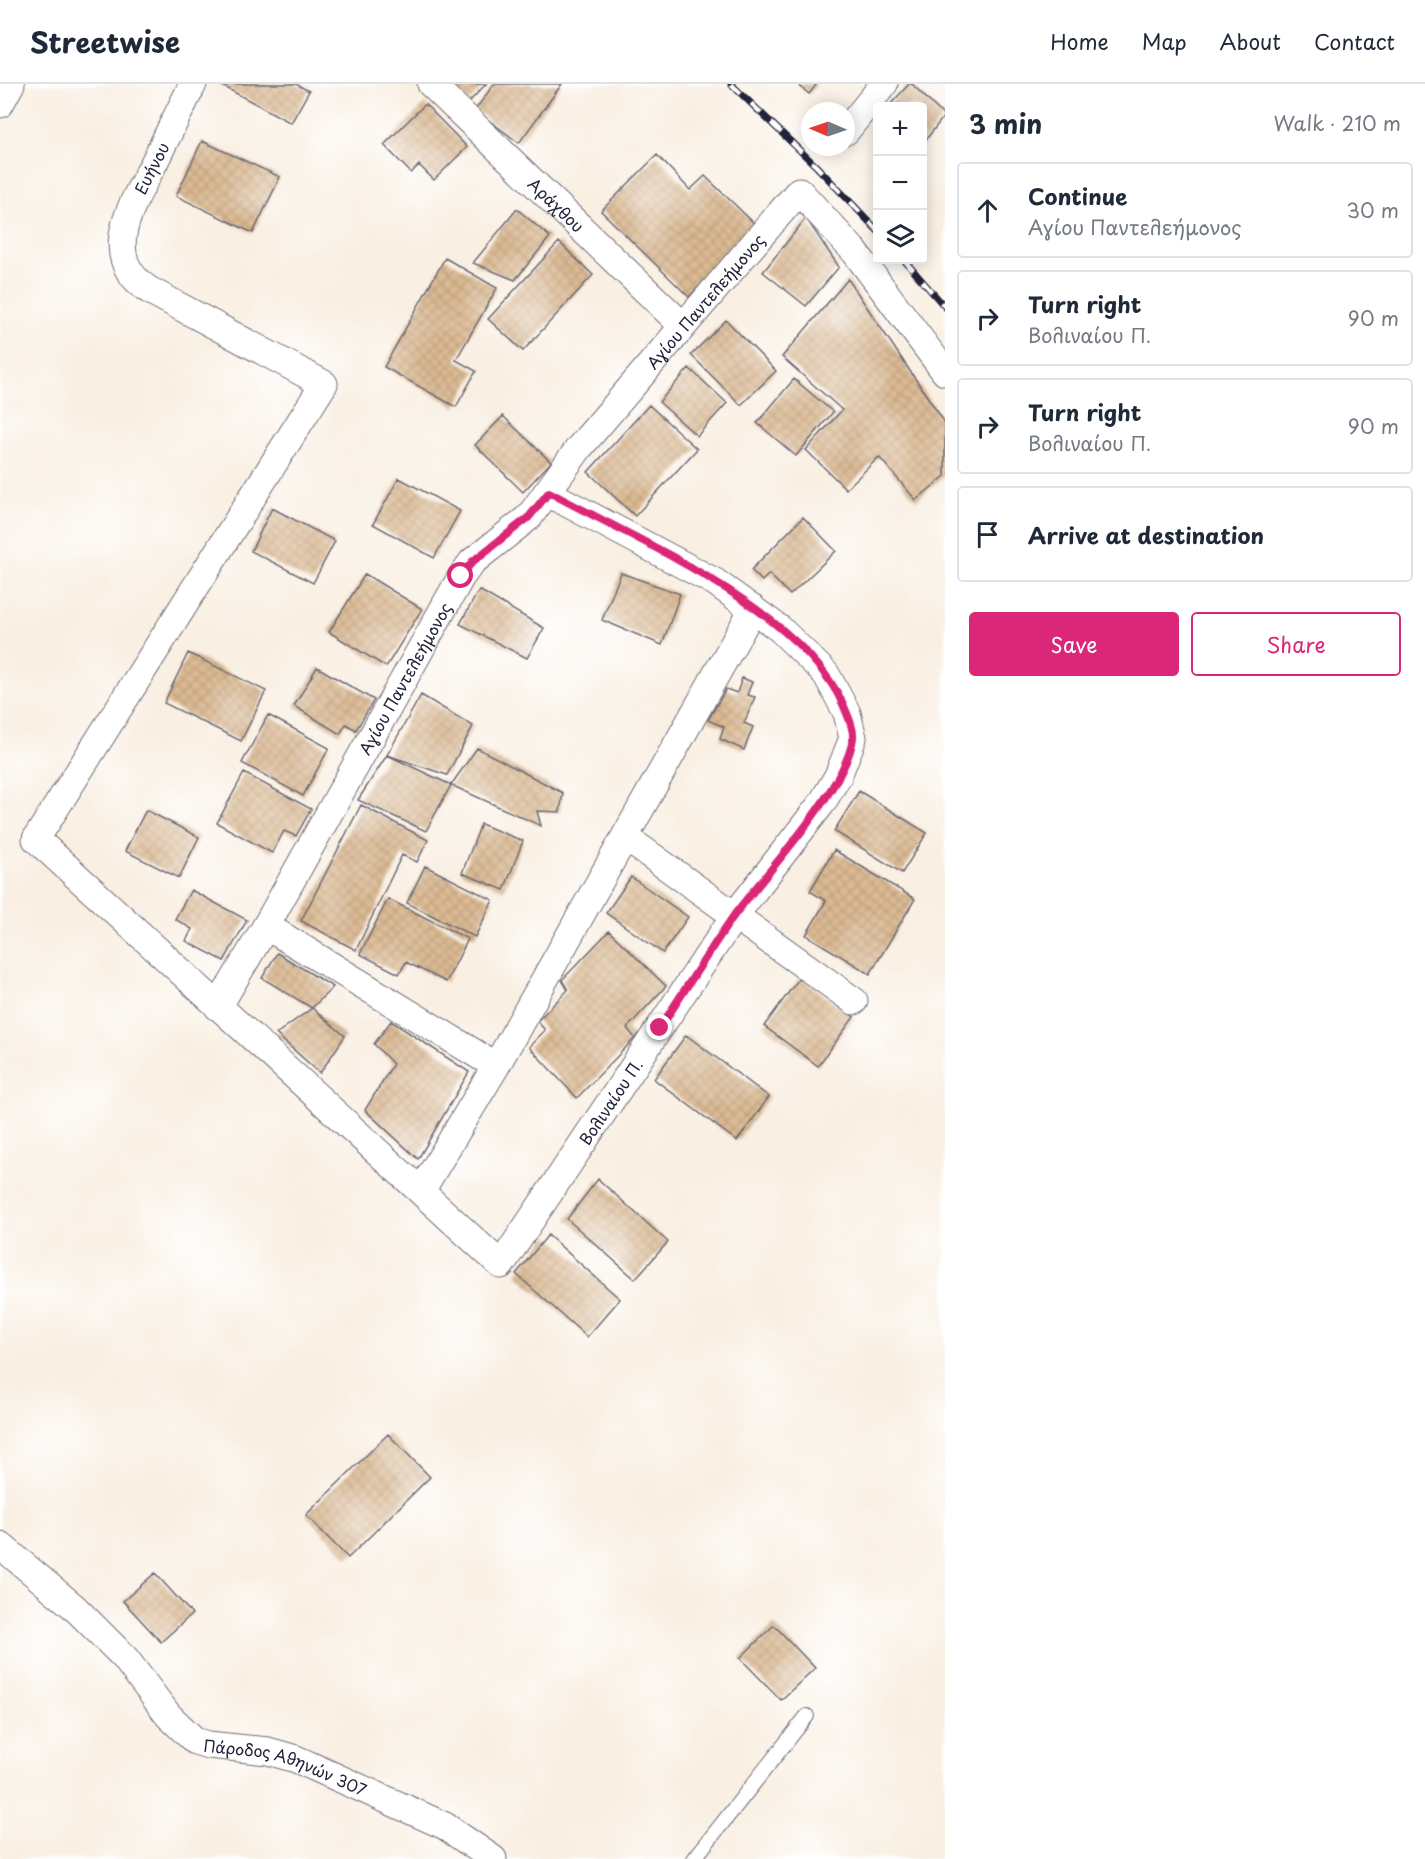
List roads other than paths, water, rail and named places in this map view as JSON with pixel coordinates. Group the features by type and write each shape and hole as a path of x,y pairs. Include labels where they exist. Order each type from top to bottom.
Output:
{"street":[{"path":"0,104 11,84"},
{"name":"Ευήνου","path":"194,84 130,209 124,229 123,255 130,272 149,290 324,384 36,839 218,1007"},
{"name":"Αράχθου","path":"431,84 683,326"},
{"path":"855,120 884,84"},
{"name":"Αγίου Παντελεήμονος","path":"218,1007 266,926 461,576 472,562 529,517 579,448 799,191 855,252 945,372"},
{"name":"Βολιναίου Π.","path":"421,1191 501,1265 735,915 822,803 838,776 853,738 847,713 826,674 796,643 753,609 709,579 549,492"},
{"path":"218,1007 421,1191 496,1066 753,609"},
{"path":"625,837 854,1001"},
{"path":"266,926 496,1066"},
{"name":"Πάροδος Αθηνών 307","path":"0,1545 74,1607 125,1658 168,1715 195,1741 208,1745 268,1751 304,1761 445,1826 493,1859"}],"lane":[{"path":"694,1859 807,1716"}],"railway":[{"path":"731,84 817,167 873,226"},
{"path":"907,264 945,307"}]}
